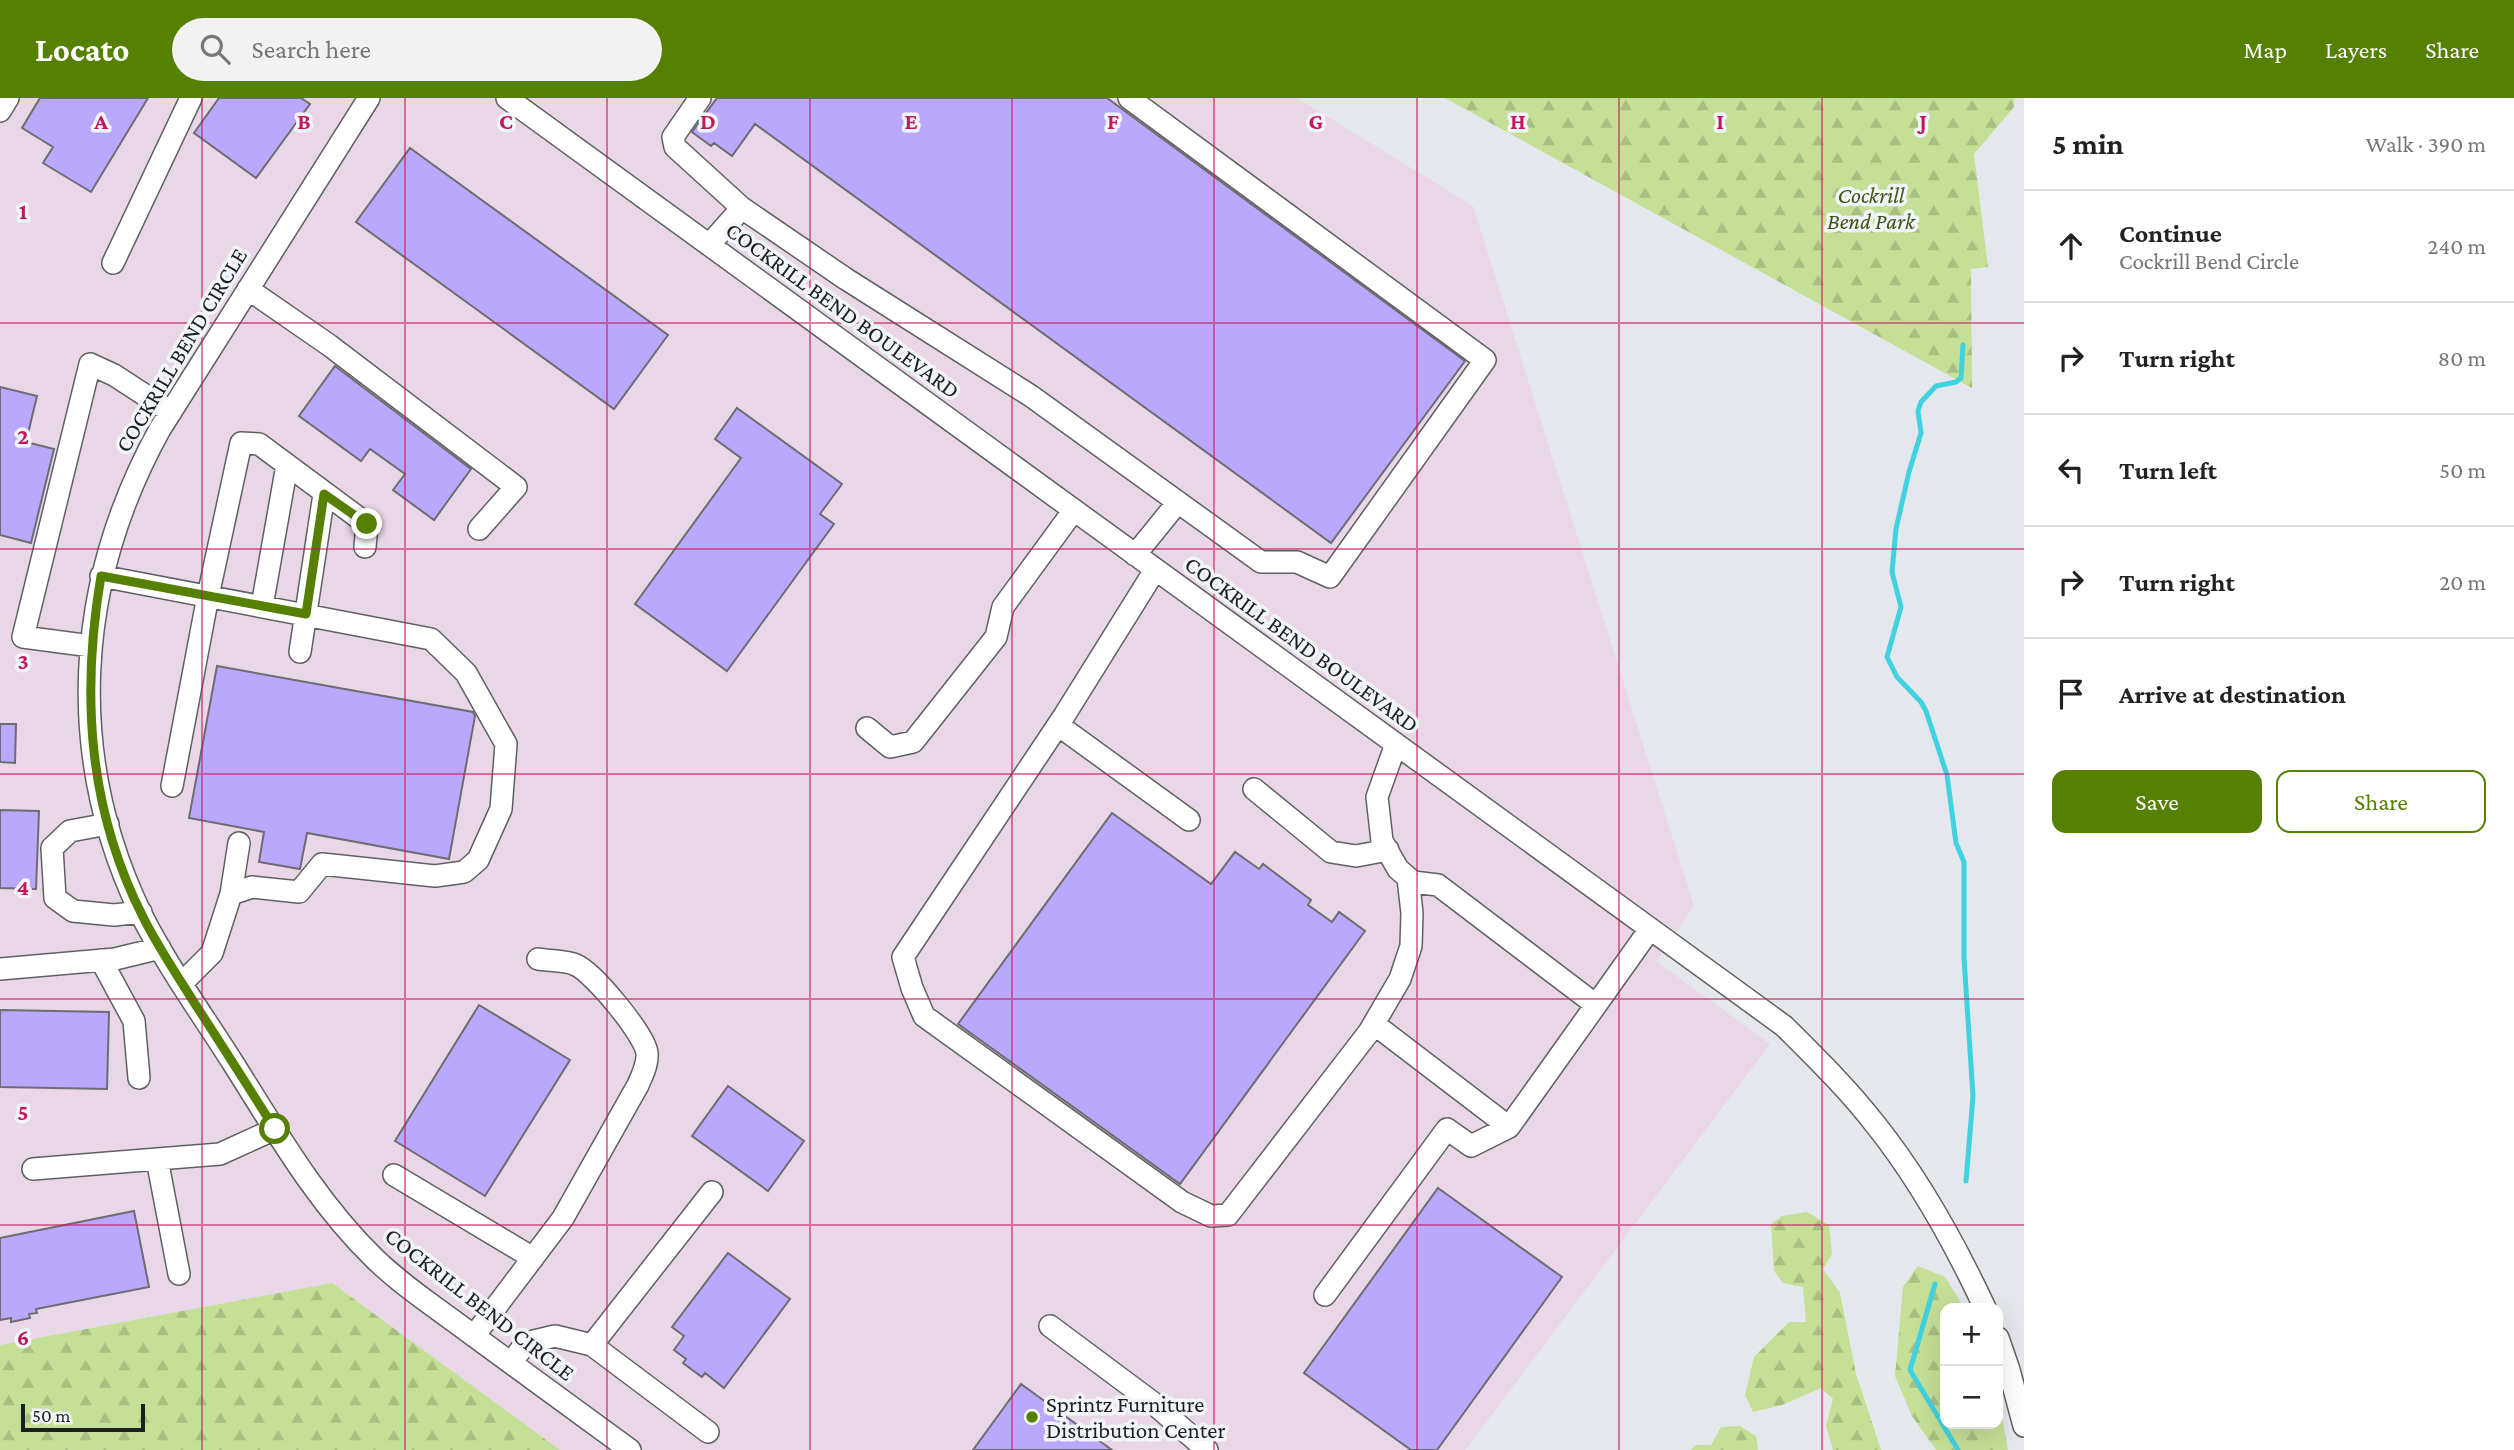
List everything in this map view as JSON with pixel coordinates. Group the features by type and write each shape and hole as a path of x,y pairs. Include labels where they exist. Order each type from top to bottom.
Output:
{"street":[{"path":"0,111 8,98"},
{"path":"113,263 191,98"},
{"name":"COCKRILL BEND CIRCLE","path":"369,98 171,412 135,476 118,518 101,576 91,646 89,710 94,764 108,824 124,875 141,912 182,983 322,1199 358,1242 400,1282 630,1450"},
{"name":"COCKRILL BEND BOULEVARD","path":"507,98 1784,1026 1837,1079 1907,1168 1942,1223 1982,1303"},
{"path":"700,98 673,137 676,148 742,208 846,279 1031,396 1261,562 1297,562 1330,577 1485,360 1129,98"},
{"path":"709,245 742,208"},
{"path":"248,289 329,345 516,486 479,529"},
{"path":"91,646 23,637 90,364 114,375 171,412"},
{"path":"172,786 208,596 241,443 259,444 367,524 365,547"},
{"path":"262,606 287,465"},
{"path":"299,653 324,494"},
{"path":"1135,555 1178,502"},
{"path":"867,728 890,747 913,742 996,637 1003,607 1074,510"},
{"path":"1156,570 1058,725 902,957 924,1016 1182,1202 1212,1216 1228,1215 1374,1024 1400,979 1411,946 1412,913 1408,878"},
{"path":"101,576 431,639 466,673 506,744 501,809 478,860 464,872 435,876 322,864 299,892 252,887 231,894"},
{"path":"1058,725 1189,820"},
{"path":"1396,744 1377,797 1382,841 1398,869 1413,882 1438,885 1596,1005"},
{"path":"1254,789 1331,852 1356,856 1388,850"},
{"path":"108,824 70,831 52,848 55,898 73,911 114,915 141,912"},
{"path":"182,983 212,953 231,894 239,843"},
{"path":"1325,1295 1447,1129 1471,1146 1509,1126 1650,929"},
{"path":"0,969 115,959 160,948"},
{"path":"474,1336 563,1218 638,1085 646,1063 647,1051 639,1035 602,985 576,964 538,959"},
{"path":"101,960 134,1021 139,1078"},
{"path":"1374,1024 1509,1126"},
{"path":"33,1169 220,1154 275,1129"},
{"path":"157,1159 179,1274"},
{"path":"394,1175 533,1258"},
{"path":"592,1345 712,1192"},
{"path":"1050,1326 1152,1402 1207,1450"},
{"path":"511,1363 522,1348 534,1341 555,1336 592,1345 708,1432"},
{"path":"2003,1353 2024,1426"}],"shaded area":[{"path":"0,98 1297,98 1473,206 1694,906 1656,961 1770,1044 1465,1450 560,1450 332,1283 0,1345"}],"green space":[{"name":"Cockrill Bend Park","path":"1445,98 2014,98 2014,107 1974,154 1988,267 1971,269 1972,388"},
{"path":"1807,1212 1829,1225 1832,1254 1823,1269 1840,1293 1856,1374 1881,1450 1833,1450 1826,1426 1833,1399 1821,1388 1782,1405 1753,1412 1745,1395 1754,1357 1789,1322 1806,1322 1803,1287 1783,1283 1774,1271 1771,1224 1782,1216"},
{"path":"1918,1266 1945,1277 1961,1303 1940,1303 1940,1429 2003,1429 2003,1421 2008,1450 1936,1450 1912,1416 1895,1376 1903,1287"},
{"path":"332,1283 560,1450 0,1450 0,1345"},
{"path":"1740,1426 1756,1436 1758,1450 1691,1450 1696,1445 1711,1445 1721,1427"}],"building":[{"path":"40,98 148,98 91,192 43,163 53,147 22,128"},
{"path":"219,98 301,98 310,104 256,178 194,133"},
{"path":"717,98 1107,98 1465,361 1331,543 755,124 732,156 714,143 711,146 692,132"},
{"path":"410,148 668,335 614,409 356,222"},
{"path":"335,366 471,469 434,520 393,490 405,474 370,449 361,461 299,416"},
{"path":"0,387 37,396 26,442 54,449 31,543 0,535"},
{"path":"737,408 842,484 820,514 834,524 727,671 635,604 741,458 715,439"},
{"path":"217,666 473,712 475,716 449,859 307,833 300,869 259,862 264,832 189,818"},
{"path":"0,724 16,724 15,763 0,762"},
{"path":"0,810 39,811 36,889 0,888"},
{"path":"1112,813 1211,884 1235,852 1259,869 1263,864 1311,900 1308,905 1332,922 1339,912 1365,931 1180,1184 958,1024"},
{"path":"479,1005 570,1060 485,1196 395,1141"},
{"path":"0,1010 109,1012 107,1089 0,1087"},
{"path":"728,1086 804,1141 768,1191 692,1136"},
{"path":"1438,1188 1562,1277 1437,1450 1411,1450 1304,1373"},
{"path":"134,1211 149,1287 36,1309 37,1313 29,1314 30,1318 11,1322 11,1318 0,1320 0,1238"},
{"path":"728,1253 790,1299 724,1388 705,1373 702,1377 683,1363 686,1359 674,1350 684,1336 672,1327"},
{"name":"Sprintz Furniture Distribution Center","path":"1021,1384 1112,1450 973,1450"}],"waterway":[{"path":"1963,345 1961,378 1956,382 1936,386 1921,402 1918,411 1921,433 1896,529 1892,572 1901,607 1887,657 1897,677 1926,711 1947,775 1956,843 1964,862 1964,958 1973,1096 1966,1181"},
{"path":"1935,1284 1910,1370 1958,1450"}],"place":[{"name":"Sprintz Furniture Distribution Center","path":"1032,1417"}],"route":[{"path":"275,1129 159,947 142,916 112,842 94,764 89,710 95,613 101,576 306,614 324,494 367,524"}]}
